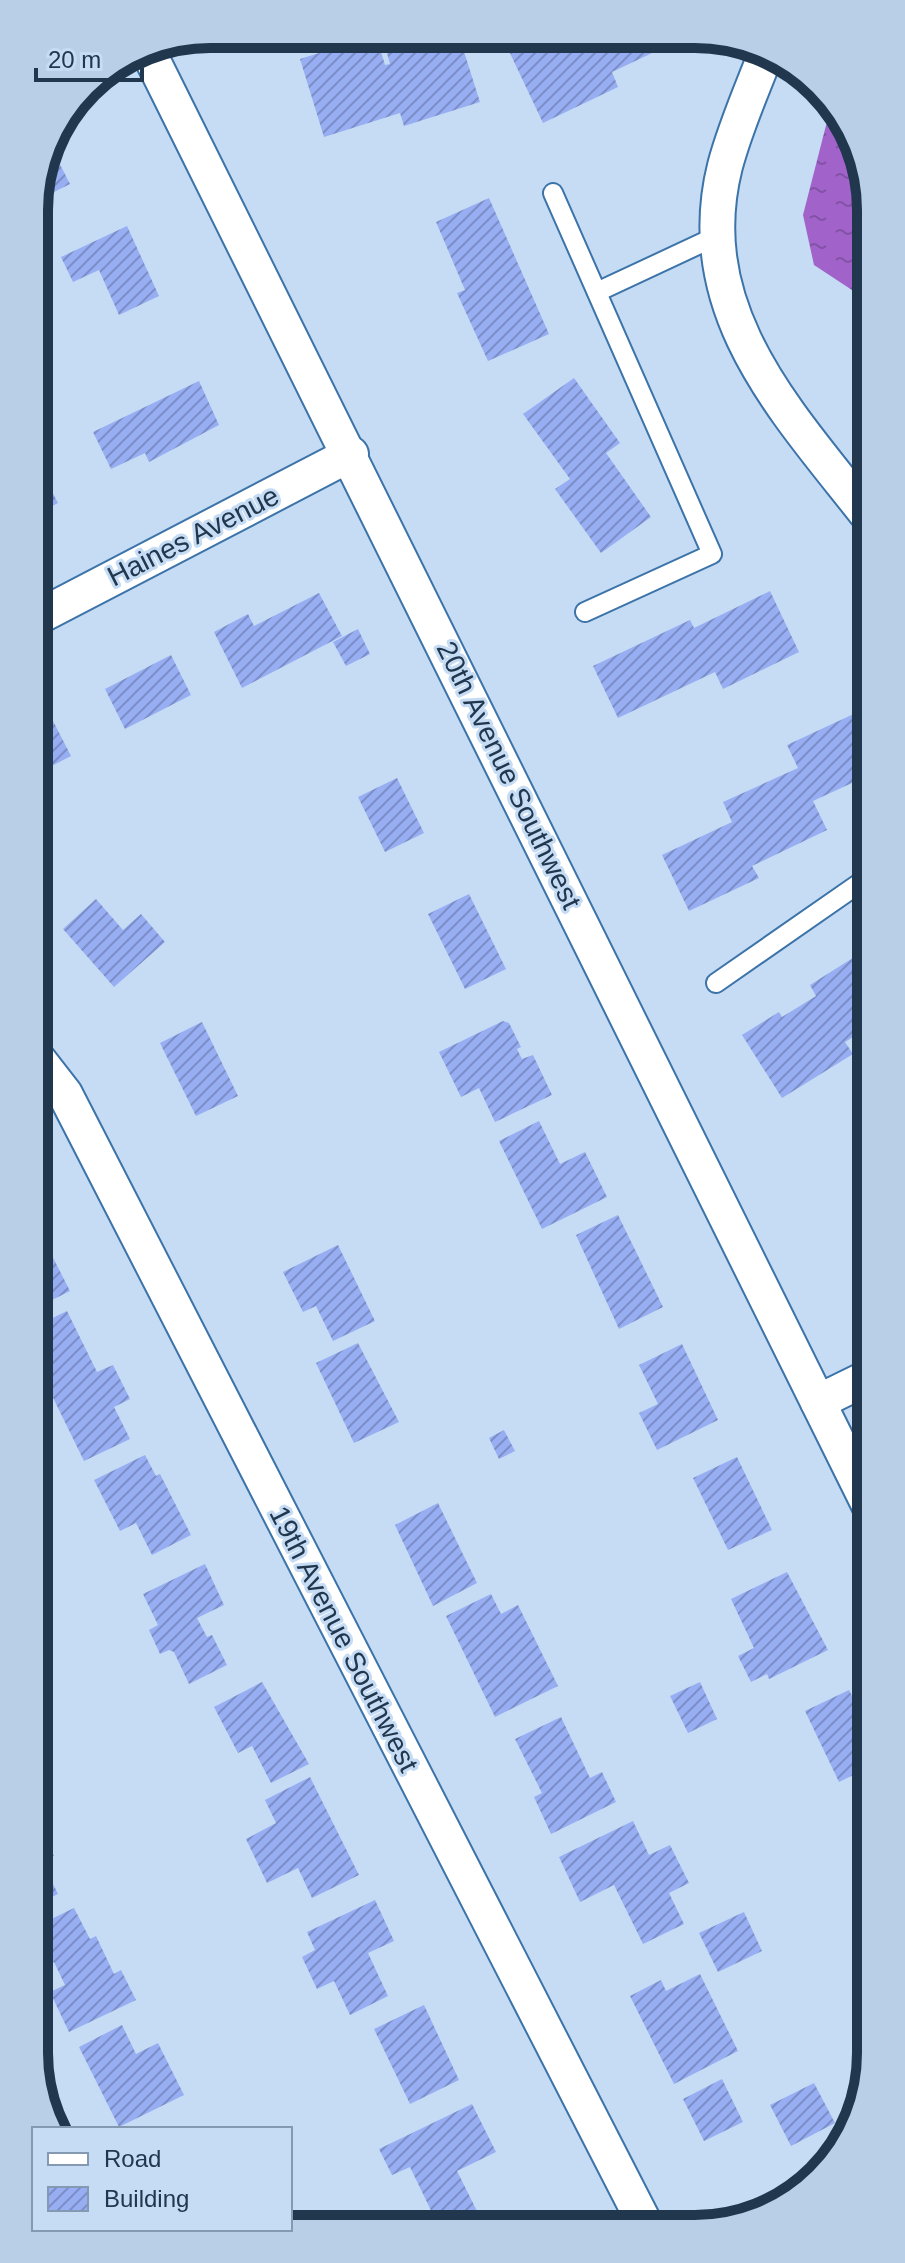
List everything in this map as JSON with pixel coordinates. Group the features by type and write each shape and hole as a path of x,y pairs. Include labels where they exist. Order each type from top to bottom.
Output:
{"street":[{"name":"20th Avenue Southwest","path":"152,59 351,454 857,1481"},
{"path":"762,63 724,168 719,235 721,270 730,307 749,355 776,398 857,502"},
{"name":"Haines Avenue","path":"48,612 351,454"},
{"name":"19th Avenue Southwest","path":"48,1072 65,1094 640,2215"},
{"path":"818,1402 857,1383"}],"lane":[{"path":"553,193 712,554 585,612"},
{"path":"597,292 719,235"},
{"path":"716,983 857,885"}],"water":[{"path":"828,118 845,148 856,189 855,292 814,265 803,215"}],"building":[{"path":"335,48 380,48 385,65 390,64 386,50 392,48 463,48 480,102 404,126 400,113 324,137 300,59"},
{"path":"507,48 663,48 612,72 618,87 543,123"},
{"path":"57,158 70,184 48,195"},
{"path":"489,198 549,334 488,361 457,293 465,290 436,222"},
{"path":"127,226 159,296 119,315 99,270 73,282 61,257"},
{"path":"574,378 620,443 606,453 651,517 601,553 555,489 570,479 523,414"},
{"path":"199,381 219,425 149,462 145,453 111,469 93,432"},
{"path":"48,484 58,503 48,508"},
{"path":"770,591 799,652 723,689 715,672 618,718 593,666 690,620 694,628"},
{"path":"319,593 342,636 242,688 214,632 248,614 254,626"},
{"path":"358,629 370,654 346,666 333,642"},
{"path":"171,655 191,695 125,729 105,689"},
{"path":"857,712 857,781 813,801 827,830 752,866 759,878 689,911 662,855 732,822 723,802 798,768 787,745"},
{"path":"51,717 71,756 48,768 48,719"},
{"path":"397,778 424,833 385,852 358,797"},
{"path":"469,894 506,969 465,989 428,914"},
{"path":"96,899 123,930 141,914 165,942 114,987 63,929"},
{"path":"857,955 857,1035 845,1042 853,1054 782,1098 742,1035 779,1012 782,1017 816,996 810,985"},
{"path":"503,1021 509,1023 521,1047 517,1049 522,1059 533,1055 552,1095 495,1122 479,1088 461,1097 439,1052"},
{"path":"202,1022 238,1096 196,1116 160,1043"},
{"path":"539,1121 560,1164 585,1152 607,1197 542,1229 499,1141"},
{"path":"618,1215 663,1307 619,1329 576,1235"},
{"path":"338,1245 375,1321 333,1341 316,1306 303,1312 283,1272"},
{"path":"48,1248 70,1291 48,1302"},
{"path":"67,1311 97,1372 113,1365 130,1399 114,1407 130,1439 84,1461 48,1387 48,1320"},
{"path":"358,1343 399,1422 354,1443 316,1363"},
{"path":"682,1344 718,1420 657,1450 639,1413 658,1404 639,1365"},
{"path":"504,1430 515,1451 499,1459 489,1438"},
{"path":"145,1455 156,1476 160,1474 191,1535 152,1555 136,1523 120,1531 94,1480"},
{"path":"737,1457 772,1530 728,1550 693,1478"},
{"path":"438,1503 477,1583 433,1606 395,1525"},
{"path":"205,1564 224,1605 197,1618 207,1637 212,1635 227,1665 189,1684 174,1652 169,1650 160,1654 149,1630 158,1625 143,1594"},
{"path":"787,1572 828,1650 769,1679 767,1674 751,1682 738,1656 754,1648 731,1599"},
{"path":"491,1594 501,1614 518,1605 558,1686 495,1717 446,1616"},
{"path":"262,1682 309,1764 271,1783 252,1746 238,1753 214,1707"},
{"path":"700,1682 717,1719 688,1733 670,1696"},
{"path":"849,1690 857,1706 857,1773 839,1782 805,1711"},
{"path":"561,1717 590,1778 602,1772 616,1802 551,1834 534,1797 542,1793 515,1739"},
{"path":"310,1777 359,1875 312,1898 298,1868 267,1883 246,1839 276,1823 265,1800"},
{"path":"633,1821 649,1855 670,1845 689,1883 669,1893 684,1924 643,1944 614,1885 580,1902 559,1857"},
{"path":"48,1844 54,1856 48,1859"},
{"path":"48,1874 58,1894 48,1899"},
{"path":"375,1900 394,1941 368,1953 388,1996 350,2015 334,1981 317,1989 302,1957 315,1950 307,1932"},
{"path":"74,1908 90,1939 96,1936 114,1974 121,1970 136,2000 69,2032 50,1992 65,1985 54,1962 48,1963 48,1921"},
{"path":"744,1912 762,1951 718,1972 699,1933"},
{"path":"700,1974 738,2051 674,2084 630,1996 661,1980 666,1991"},
{"path":"424,2005 459,2080 410,2104 374,2029"},
{"path":"122,2025 136,2054 158,2043 184,2095 119,2127 79,2047"},
{"path":"722,2079 743,2122 704,2141 683,2099"},
{"path":"814,2083 835,2123 791,2146 770,2105"},
{"path":"472,2104 496,2152 457,2171 479,2215 433,2215 410,2167 392,2175 379,2149"}]}
